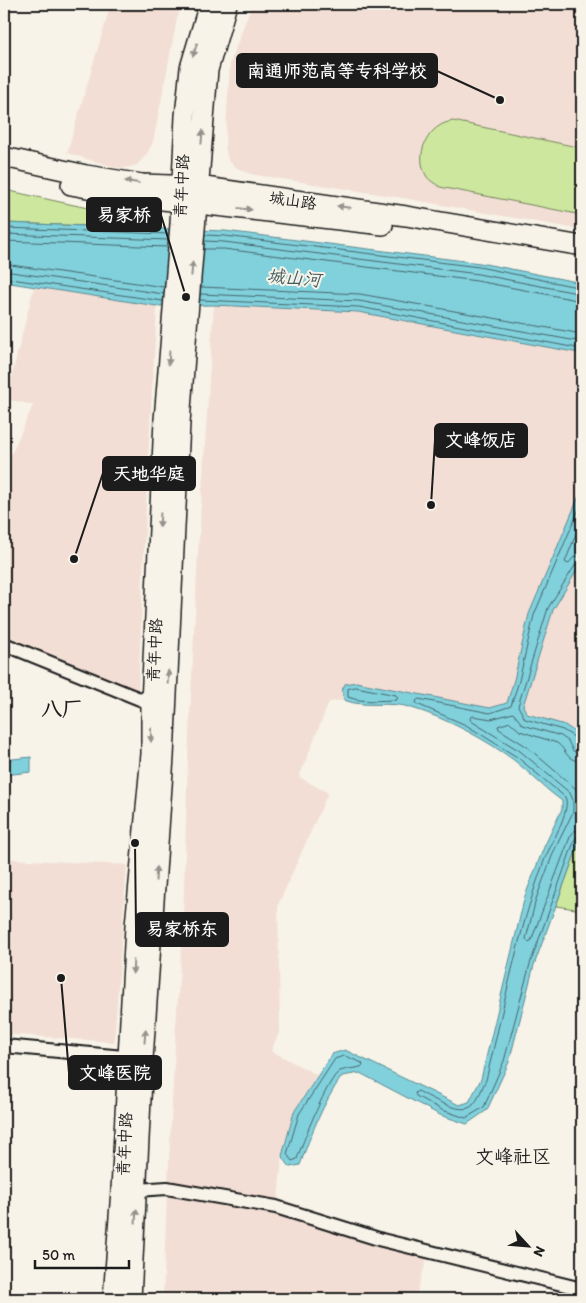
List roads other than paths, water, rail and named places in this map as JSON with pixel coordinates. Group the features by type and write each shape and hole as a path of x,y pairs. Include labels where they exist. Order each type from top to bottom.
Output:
{"main road":[{"name":"青年中路","path":"131,1299 137,1190 135,926 151,754 159,707 164,420 180,312 188,224 190,68 209,4"},
{"name":"青年中路","path":"189,194 208,70 227,4"},
{"name":"城山路","path":"4,158 189,194 536,248 582,258"},
{"name":"城山路","path":"4,170 33,178 136,197 189,194 406,216 582,246"},
{"name":"青年中路","path":"113,1299 136,1058"}],"street":[{"path":"4,644 159,707"},
{"path":"4,1046 136,1058"},
{"path":"137,1190 166,1188 276,1207 382,1240 582,1289"}],"water":[{"name":"城山河","path":"4,223 225,231 480,263 582,283 582,356 579,353 358,312 214,305 157,306 4,282"},
{"path":"582,489 582,562 553,610 523,706 527,714 565,725 579,735 582,758 582,835 534,965 509,1062 487,1110 467,1124 440,1115 360,1073 342,1076 318,1119 300,1165 290,1167 282,1156 294,1112 332,1054 345,1050 459,1105 469,1102 481,1079 525,896 544,847 562,809 562,801 515,761 466,730 425,712 404,706 352,703 344,700 342,690 345,684 356,682 490,708 507,703 529,614"},
{"path":"31,757 31,772 4,775 4,760"}],"place":[{"name":"南通师范高等专科学校","path":"500,100"},
{"name":"易家桥","path":"186,297"},
{"name":"文峰饭店","path":"431,505"},
{"name":"天地华庭","path":"74,559"},
{"name":"易家桥东","path":"135,843"},
{"name":"文峰医院","path":"61,978"}],"district":[{"name":"八厂","path":"62,709"},
{"name":"文峰社区","path":"513,1156"}]}
